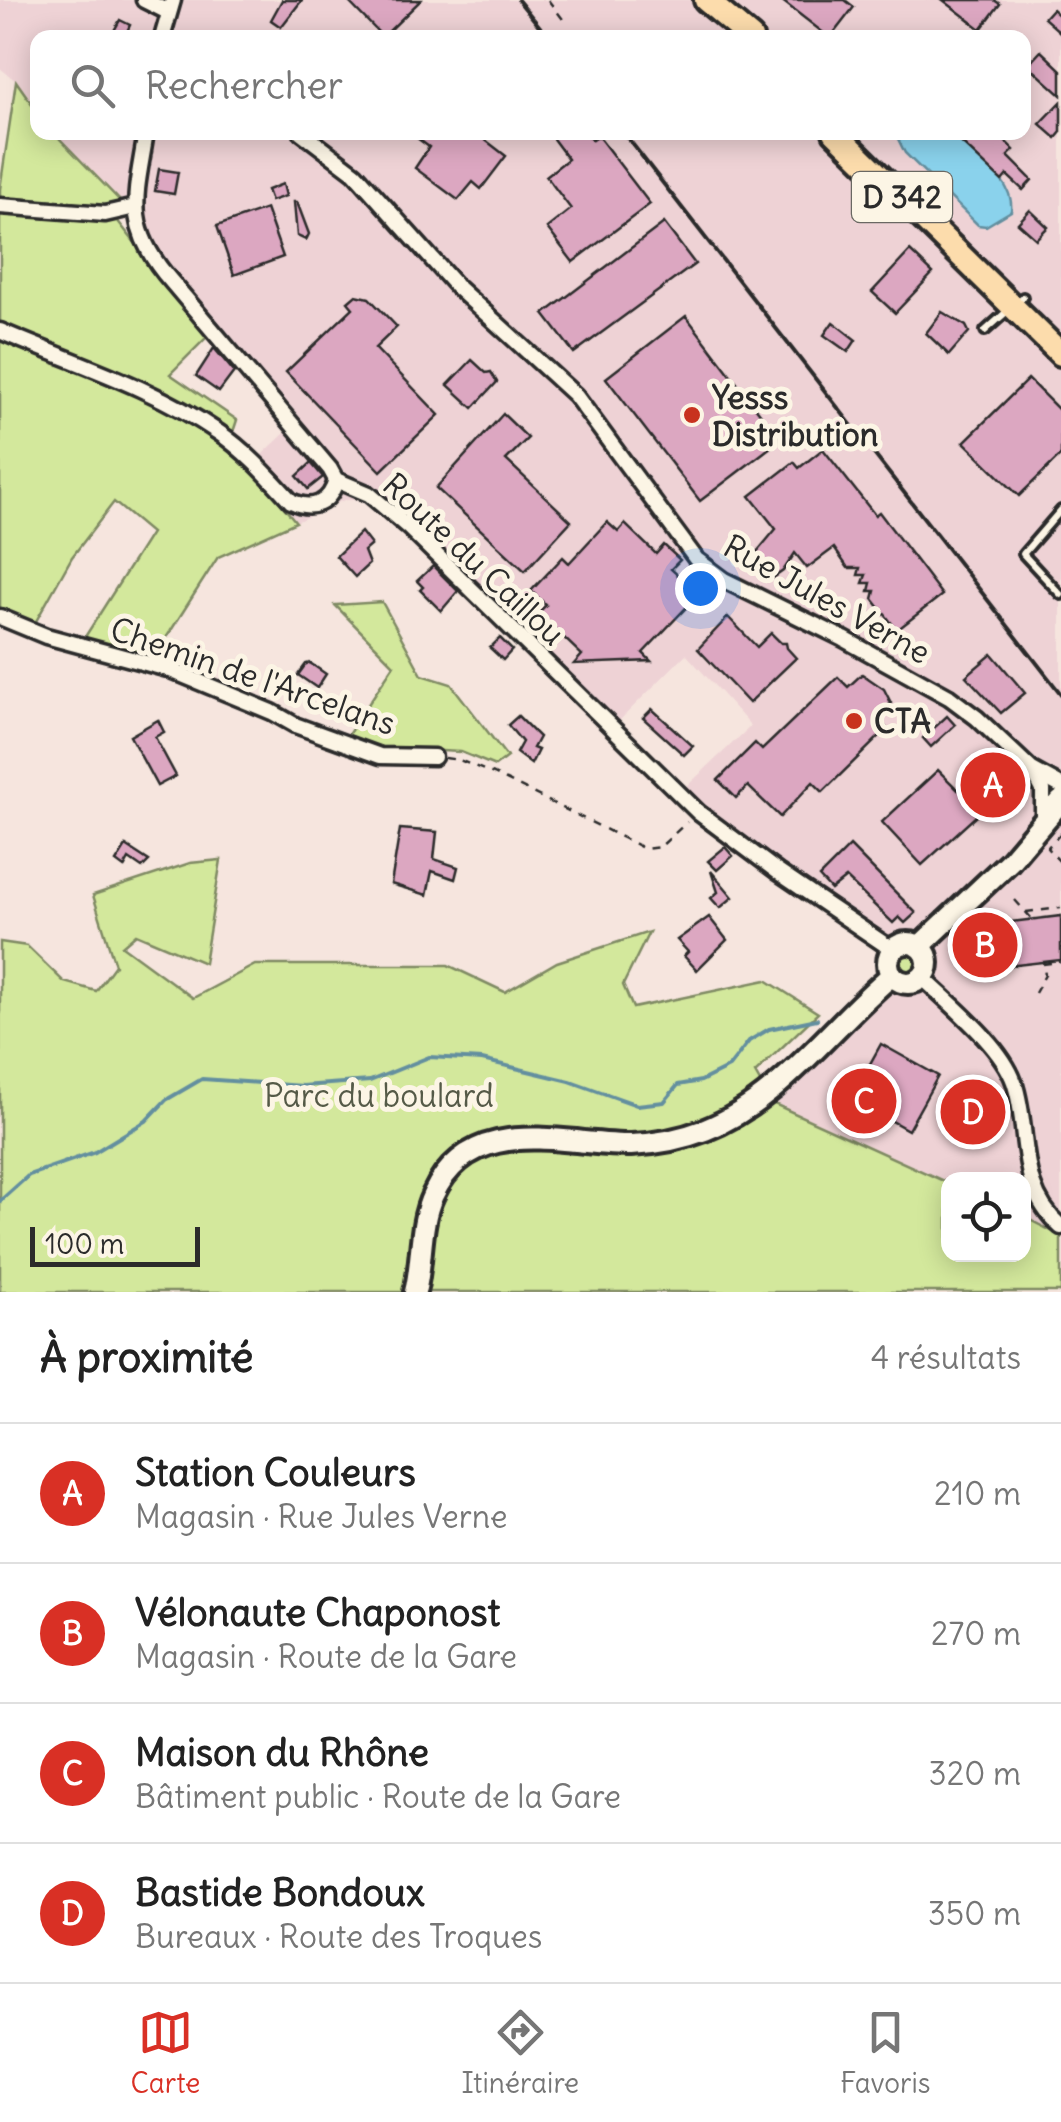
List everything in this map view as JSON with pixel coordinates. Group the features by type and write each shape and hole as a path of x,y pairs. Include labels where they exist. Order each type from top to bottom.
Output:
{"main road":[{"path":"687,0 723,30"},
{"path":"706,0 742,30"},
{"name":"D 342","path":"844,140 1018,302 1061,334"},
{"name":"D 342","path":"860,140 1018,302 1061,354"},
{"path":"920,946 1010,861 1027,851 1061,801"},
{"path":"909,943 920,946 928,960 922,977 910,983 892,975 888,962 893,950 909,943"},
{"path":"415,1292 432,1196 448,1172 472,1153 501,1140 524,1136 651,1144 709,1128 757,1100 892,975"}],"street":[{"path":"144,0 171,6"},
{"name":"Route du Caillou","path":"145,140 135,207 137,228 152,258 330,468 336,480 369,494 408,528 700,813 751,853 893,950"},
{"name":"Rue Jules Verne","path":"311,140 354,173 456,288 575,395 696,559 724,580 950,697 1032,770 1061,786"},
{"path":"0,206 105,214 135,207"},
{"path":"0,331 190,414 219,432 291,501 302,506 324,502 334,490 336,480"},
{"name":"Chemin de l'Arcelans","path":"0,617 46,636 168,669 295,725 380,756 434,757"},
{"path":"1032,770 1052,818"},
{"path":"922,977 1003,1060 1015,1084 1034,1190 1061,1228"}],"lane":[{"path":"985,331 1018,302"},
{"path":"1061,510 1023,554 1061,594"}],"path":[{"path":"548,0 566,23"},
{"name":"Chemin de l'Arcelans","path":"434,757 459,760 494,774 645,848 660,847 700,813"},
{"path":"1061,833 1047,848 1061,863"},
{"path":"1015,900 1032,920"},
{"path":"1026,912 1061,908"},
{"path":"1034,993 1045,975 1043,963 1061,962"}],"shaded area":[{"path":"0,0 1061,0 1061,1236 1031,1221 1031,1172 941,1172 941,1180 772,1103 871,1006 892,992 882,934 671,801 751,726 686,654 619,721 395,501 344,500 296,522 250,466 301,418 194,302 158,256 147,232 61,140 1031,140 1031,30 30,30 30,101 16,81 0,68"}],"green space":[{"path":"16,81 30,101 30,140 61,140 121,202 117,220 208,336 170,374 237,420 228,447 250,466 296,522 218,557 154,657 83,640 151,533 114,502 72,557 35,623 0,610 0,189"},
{"path":"382,602 422,675 451,684 507,757 495,766 461,752 380,748 348,735 394,665 335,605"},
{"name":"Parc du boulard","path":"221,860 204,963 136,934 122,946 193,998 255,965 448,965 505,992 557,962 649,932 623,985 633,1008 766,980 818,1013 755,1073 772,1103 941,1180 941,1262 1031,1262 1031,1221 1061,1236 1061,1292 0,1292 0,942 27,946 64,982 96,991 115,965 93,895 190,863"},
{"path":"908,952 916,955 916,971 908,974 900,971 897,963 900,955"}],"water":[{"path":"898,140 958,140 999,177 1010,199 1011,211 986,226 978,225 905,153"}],"building":[{"path":"282,0 302,0 281,27 271,20"},
{"path":"347,0 421,0 390,30 376,30"},
{"path":"781,0 845,0 854,7 836,30 820,30"},
{"path":"943,0 994,0 1000,4 981,29"},
{"path":"1052,9 1061,17 1061,33 1044,18"},
{"path":"120,20 130,25 128,30 114,30"},
{"path":"1041,51 1061,70 1061,95 1031,68 1031,62"},
{"path":"1061,102 1061,132 1056,138 1040,124"},
{"path":"420,140 485,140 506,156 481,189 473,182 458,200 415,168 429,147"},
{"path":"554,140 601,140 650,204 573,262 547,228 571,209 546,176 568,159"},
{"path":"958,140 1004,140 1014,150 1008,156 1032,180 1023,190 1007,175 1002,181"},
{"path":"159,169 178,172 174,194 155,191"},
{"path":"283,184 286,196 271,201 267,190"},
{"path":"294,202 309,234 306,240 297,236"},
{"path":"266,209 283,257 234,275 217,226"},
{"path":"1030,210 1048,227 1036,239 1018,223"},
{"path":"664,223 695,264 574,353 544,314"},
{"path":"910,251 933,273 895,313 872,292"},
{"path":"356,295 369,298 397,327 375,348 439,415 381,471 286,372 353,308 348,302"},
{"path":"942,312 966,326 969,332 949,355 926,333"},
{"path":"686,316 780,440 700,501 606,378"},
{"path":"833,322 856,340 848,352 824,335"},
{"path":"214,348 234,372 219,392 196,376"},
{"path":"472,360 486,373 491,372 497,382 473,408 448,385"},
{"path":"1028,379 1061,412 1061,455 1019,496 964,442"},
{"path":"503,414 528,438 506,460 571,521 525,571 436,488"},
{"path":"823,449 875,515 879,512 942,595 897,630 873,599 871,583 863,583 866,575 858,575 860,568 848,568 834,548 807,568 795,553 773,578 757,573 753,563 756,553 776,529 750,496 794,462 799,468"},
{"path":"311,463 323,477 308,489 297,476"},
{"path":"607,522 618,532 625,524 656,554 664,545 680,560 671,569 699,594 643,653 651,661 574,664 582,655 538,613 546,605 531,591 563,557 569,563"},
{"path":"361,532 371,545 364,551 369,564 355,577 336,556"},
{"path":"433,566 458,591 441,611 420,590 423,587 417,581"},
{"path":"728,617 757,647 771,633 786,643 796,658 749,703 698,649"},
{"path":"500,638 512,650 503,660 490,648"},
{"path":"992,654 1025,693 1001,713 966,676"},
{"path":"310,663 326,674 317,688 298,675"},
{"path":"862,674 884,689 891,703 876,717 887,729 823,792 813,782 780,817 748,786 736,798 718,780 755,743 762,750 838,677 848,687"},
{"path":"652,709 693,746 684,755 643,718"},
{"path":"518,716 539,737 531,764 516,753 522,742 508,725"},
{"path":"947,716 955,725 931,747 923,738"},
{"path":"158,720 164,732 155,737 176,776 157,786 130,736"},
{"path":"990,762 1008,782 1010,795 992,811 987,806 922,865 882,822 938,770 958,790"},
{"path":"400,829 437,832 434,859 458,867 455,879 432,871 427,895 391,884"},
{"path":"126,846 149,861 142,868 129,859 124,868 116,862"},
{"path":"850,846 916,913 905,923 899,917 893,923 846,878 831,890 819,877"},
{"path":"725,847 733,856 717,870 708,861"},
{"path":"711,871 733,897 720,908 711,898 718,892"},
{"path":"1061,916 1061,960 980,969 978,947 971,948 969,927"},
{"path":"709,917 727,940 697,970 684,956 688,952 677,940"},
{"path":"881,1044 938,1076 908,1130 851,1098"}],"waterway":[{"path":"0,1201 29,1175 95,1152 146,1121 166,1100 202,1079 302,1086 370,1081 429,1057 482,1060 570,1081 637,1105 664,1102 678,1085 701,1081 729,1067 749,1041 769,1029 817,1019"}],"railway":[{"path":"518,0 542,30"},
{"path":"629,140 1061,694"}],"place":[{"name":"Yesss Distribution","path":"692,415"},
{"name":"CTA","path":"854,721"},
{"name":"Station Couleurs","path":"993,785"},
{"name":"Vélonaute Chaponost","path":"985,945"},
{"name":"Maison du Rhône","path":"864,1101"},
{"name":"Bastide Bondoux","path":"973,1112"}]}
